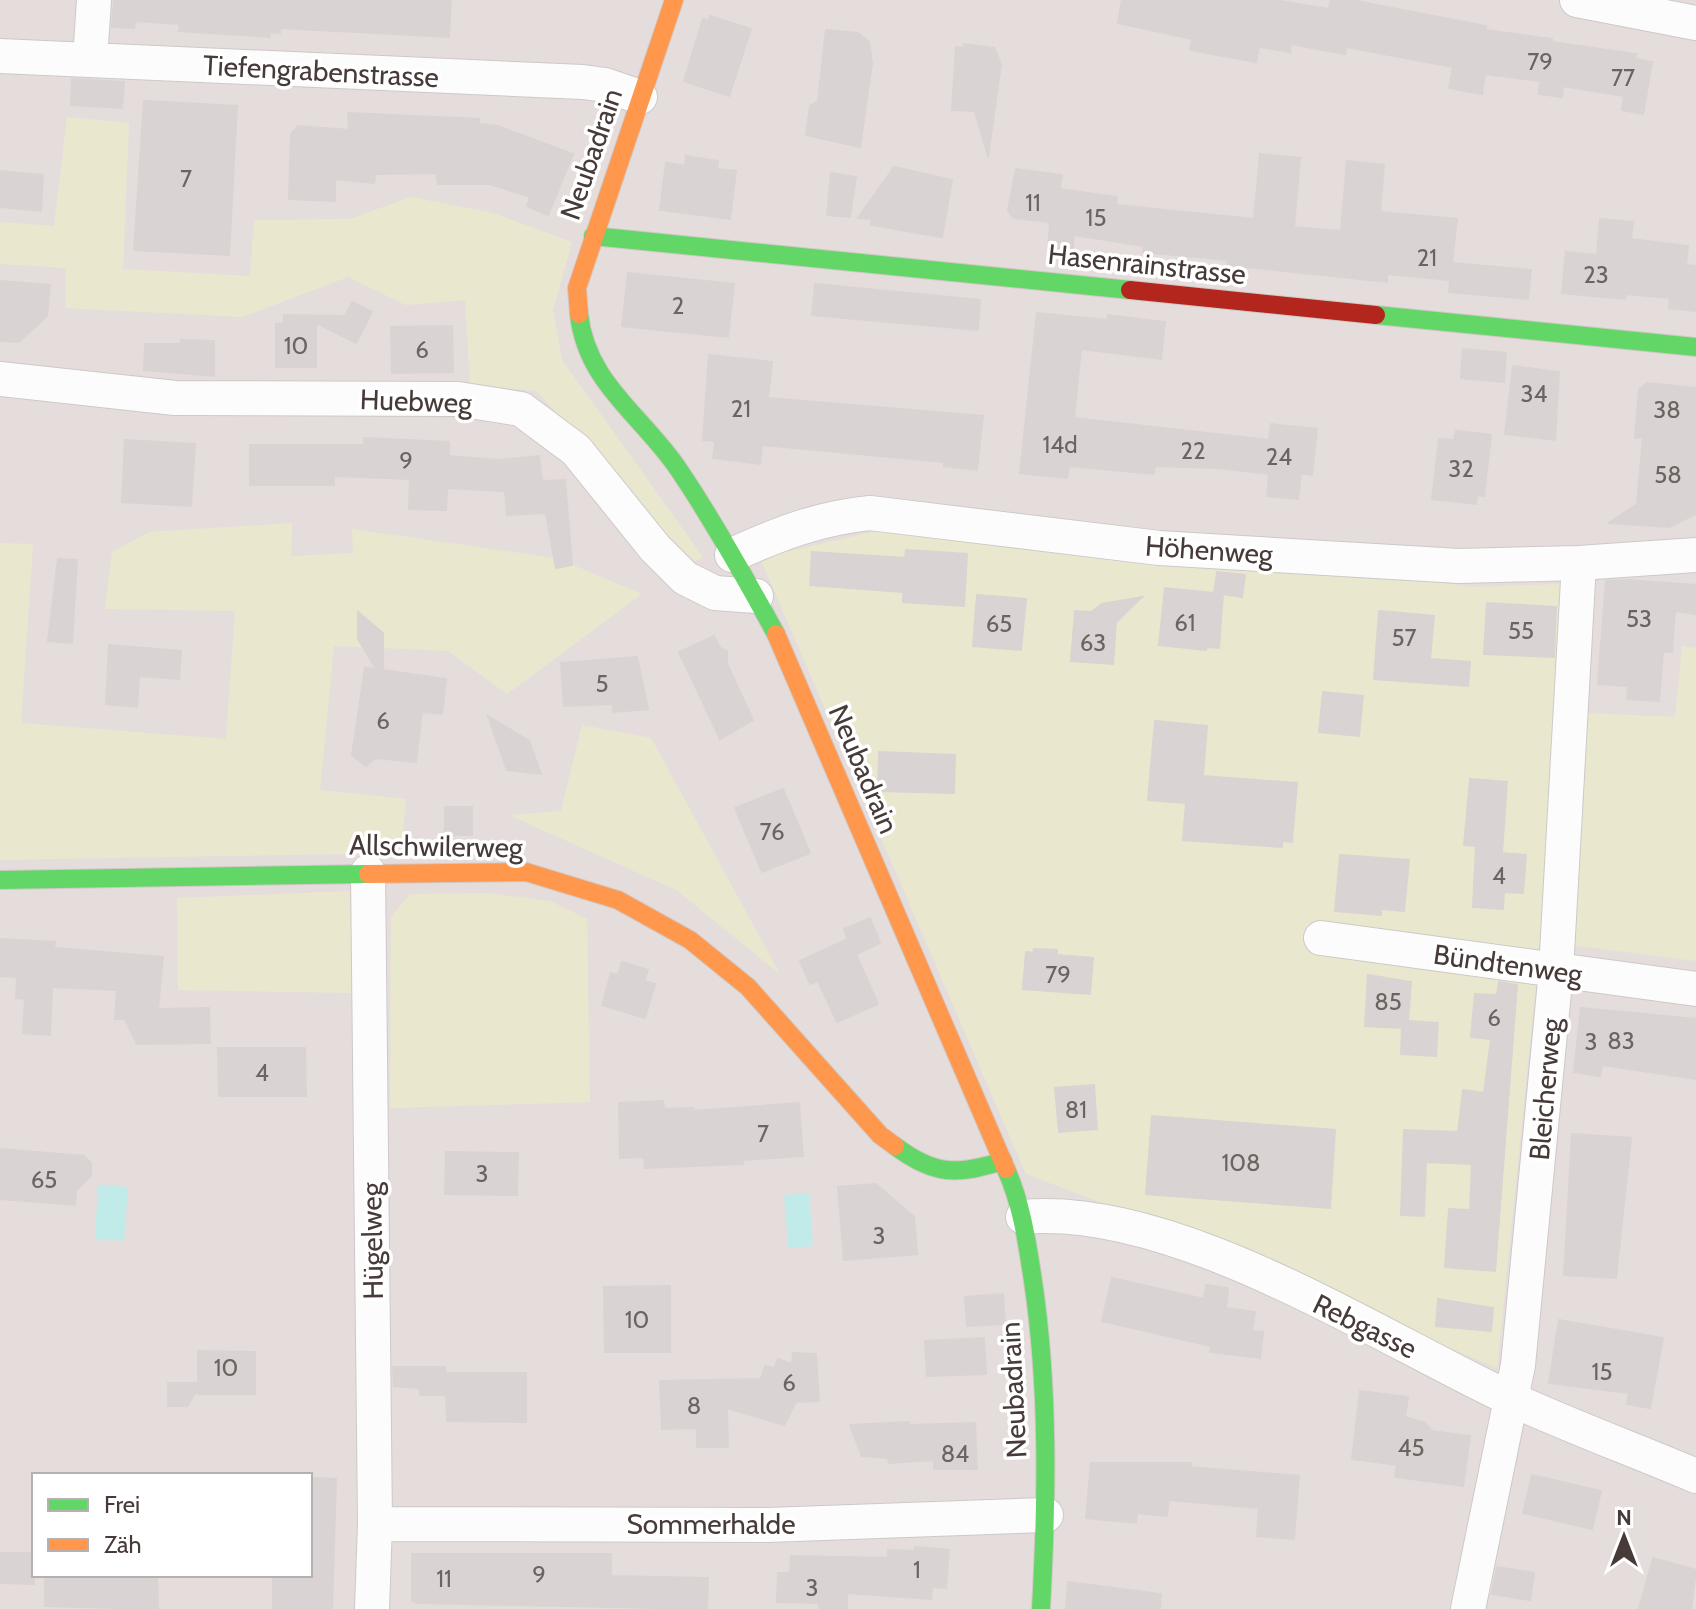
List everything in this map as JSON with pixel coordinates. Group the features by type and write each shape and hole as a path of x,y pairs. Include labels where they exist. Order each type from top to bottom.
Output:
{"street":[{"path":"90,60 94,0"},
{"name":"Neubadrain","path":"674,0 577,288 582,342 608,386 678,468 775,632 1018,1196 1034,1276 1044,1409 1046,1515 1041,1609"},
{"path":"1577,0 1644,6 1696,23"},
{"name":"Tiefengrabenstrasse","path":"0,56 583,82 605,85 640,97"},
{"name":"Hasenrainstrasse","path":"593,236 1696,347"},
{"name":"Huebweg","path":"0,379 175,398 458,399 521,409 576,450 655,548 685,578 715,593 756,596"},
{"name":"Höhenweg","path":"732,555 797,526 830,517 870,513 1159,548 1459,566 1579,563 1696,555"},
{"name":"Bleicherweg","path":"1468,1609 1518,1365 1556,971 1579,563"},
{"name":"Allschwilerweg","path":"0,880 368,872 526,872 618,900 690,940 748,987 880,1135 915,1161 946,1172 967,1172 1003,1161"},
{"name":"Hügelweg","path":"368,872 375,1524 372,1609"},
{"name":"Bündtenweg","path":"1321,938 1696,989"},
{"name":"Rebgasse","path":"1023,1217 1044,1215 1120,1223 1238,1264 1512,1399 1696,1476"},
{"name":"Sommerhalde","path":"375,1524 768,1525 1046,1515"}],"shaded area":[{"path":"0,0 1696,0 1696,1609 0,1609"}],"green space":[{"path":"67,117 129,123 123,269 250,276 254,220 350,219 411,197 493,213 572,242 553,310 562,360 703,557 690,564 537,391 470,384 465,300 406,305 348,277 242,317 65,308 66,268 0,264 0,222 54,226"},
{"path":"292,523 291,556 353,553 352,529 556,558 642,594 507,694 448,651 334,646 320,790 406,799 401,853 0,860 0,543 33,544 21,723 226,739 235,611 105,609 112,552 149,532"},
{"path":"876,531 1237,553 1471,587 1562,584 1540,945 1497,1368 1163,1226 1026,1174 760,558"},
{"path":"1682,646 1696,648 1696,961 1570,945 1584,713 1675,717"},
{"path":"582,725 651,738 780,974 676,890 509,815 561,811"},
{"path":"350,891 353,993 178,990 177,898"},
{"path":"487,893 550,901 587,919 590,1102 390,1108 391,917 410,894"}],"water":[{"path":"98,1185 128,1187 124,1241 95,1239"},
{"path":"809,1193 813,1246 788,1248 784,1195"}],"building":[{"path":"114,0 451,0 449,37 280,28 280,33 269,32 270,37 179,31 180,24 135,21 134,28 112,27"},
{"path":"1122,0 1274,0 1329,9 1331,0 1351,0 1486,26 1486,30 1636,54 1635,59 1652,62 1643,114 1622,110 1624,96 1563,86 1562,97 1539,94 1540,81 1485,74 1482,94 1449,88 1453,67 1346,47 1345,54 1291,44 1290,52 1259,47 1256,62 1190,50 1192,39 1118,23"},
{"path":"710,16 751,29 729,96 684,81 703,19 709,21"},
{"path":"826,30 858,33 869,42 872,63 860,147 806,135 810,106 818,101"},
{"path":"964,44 994,48 1001,64 988,157 975,111 952,110 956,47 964,48"},
{"path":"72,79 124,82 122,108 71,105"},
{"path":"144,101 237,106 229,255 134,250"},
{"path":"348,113 479,119 479,124 498,126 573,154 548,215 527,206 530,197 490,184 438,184 436,173 376,174 374,183 335,179 335,201 289,199 291,134 298,126 349,130"},
{"path":"1260,154 1300,158 1294,227 1341,231 1347,161 1384,165 1380,212 1457,219 1452,263 1531,270 1528,299 1449,292 1450,280 1387,274 1387,282 1227,265 1228,260 1143,252 1144,246 1074,235 1072,256 1048,253 1050,222 1013,218 1008,210 1016,169 1062,175 1060,189 1117,197 1116,205 1254,219"},
{"path":"686,156 718,161 717,169 736,171 730,219 660,210 666,163 685,166"},
{"path":"894,167 952,180 942,237 871,225 872,219 858,218"},
{"path":"0,171 43,175 41,211 0,207"},
{"path":"831,173 856,177 850,217 827,215"},
{"path":"1600,219 1633,222 1631,239 1688,246 1686,265 1696,266 1696,311 1669,308 1670,298 1626,294 1625,299 1562,293 1566,252 1597,255"},
{"path":"628,273 734,284 728,337 622,326"},
{"path":"0,281 50,285 47,316 19,342 0,341"},
{"path":"815,284 980,300 978,330 812,315"},
{"path":"352,302 372,312 356,343 316,323 316,367 276,367 276,324 284,324 284,315 345,316"},
{"path":"1037,313 1107,320 1108,315 1165,322 1161,359 1081,349 1074,418 1269,440 1271,424 1317,429 1312,475 1301,473 1298,499 1267,496 1269,474 1218,468 1155,466 1154,474 1069,466 1067,478 1020,473"},
{"path":"452,326 453,372 392,373 391,327"},
{"path":"181,340 214,341 214,376 144,370 145,344 181,344"},
{"path":"1463,349 1506,353 1504,382 1461,378"},
{"path":"709,355 772,362 768,398 983,416 977,470 944,466 944,462 762,445 760,464 713,458 715,441 703,440"},
{"path":"1513,366 1559,372 1555,440 1505,434"},
{"path":"1647,383 1696,388 1696,514 1669,527 1609,523 1637,504 1643,437 1635,438 1639,390"},
{"path":"1456,431 1491,435 1484,496 1477,495 1476,504 1432,499 1439,439 1454,440"},
{"path":"364,438 449,442 449,456 499,460 539,456 542,481 565,480 572,565 556,568 546,513 507,515 505,491 447,488 446,510 409,509 410,479 334,476 334,485 250,485 250,445 364,445"},
{"path":"125,440 195,444 191,506 122,502"},
{"path":"906,550 967,554 964,606 903,602 903,592 810,585 812,552 905,558"},
{"path":"58,559 77,560 72,643 48,641"},
{"path":"1217,572 1245,575 1242,597 1223,594 1219,648 1207,647 1206,650 1159,645 1165,588 1214,593"},
{"path":"1606,581 1696,585 1696,614 1675,611 1672,652 1663,652 1659,701 1627,699 1628,686 1598,684"},
{"path":"977,595 1026,599 1021,650 973,646"},
{"path":"1142,597 1116,622 1113,664 1071,661 1075,611 1091,612 1102,604"},
{"path":"1487,603 1556,607 1554,657 1484,654"},
{"path":"1379,611 1434,616 1430,659 1470,662 1468,686 1374,679"},
{"path":"358,612 383,633 383,670 446,679 442,714 422,712 416,762 375,758 366,766 352,755 365,668 376,669 358,639"},
{"path":"714,636 720,648 727,651 727,664 753,720 720,739 679,652"},
{"path":"109,645 181,651 179,679 139,676 137,707 106,704"},
{"path":"637,657 648,709 613,712 613,704 564,706 561,663"},
{"path":"1323,692 1363,696 1359,736 1319,732"},
{"path":"488,716 529,741 541,774 507,770"},
{"path":"1155,721 1207,726 1203,776 1297,783 1292,842 1282,841 1282,847 1183,840 1186,803 1148,800"},
{"path":"879,752 955,755 954,793 878,791"},
{"path":"1470,779 1507,782 1502,853 1526,855 1523,893 1504,892 1503,909 1473,907 1476,846 1464,845"},
{"path":"783,789 810,853 762,872 735,808"},
{"path":"445,807 472,807 472,835 445,835"},
{"path":"1340,855 1409,860 1404,911 1381,909 1381,915 1335,911"},
{"path":"870,918 880,943 856,954 878,1004 837,1022 818,981 810,984 800,961 848,939 844,929"},
{"path":"0,939 55,942 54,948 163,957 158,1009 209,1008 210,1043 137,1044 125,1019 115,1019 117,990 52,987 50,1035 23,1033 25,999 16,998 17,977 0,976"},
{"path":"1034,949 1057,950 1057,955 1093,958 1090,994 1023,989 1026,952 1033,953"},
{"path":"622,962 648,970 644,981 655,984 645,1018 602,1005 611,973 618,975"},
{"path":"1368,975 1411,982 1408,1021 1438,1023 1436,1056 1401,1054 1402,1028 1365,1026"},
{"path":"1499,982 1517,985 1495,1271 1445,1267 1449,1209 1470,1210 1472,1164 1426,1162 1424,1216 1401,1215 1404,1130 1458,1132 1463,1090 1484,1093 1491,1039 1471,1037 1475,994 1497,995"},
{"path":"1581,1008 1696,1019 1696,1079 1602,1065 1600,1076 1574,1072"},
{"path":"218,1048 305,1048 306,1096 219,1096"},
{"path":"1094,1085 1097,1129 1059,1132 1055,1088"},
{"path":"663,1101 664,1109 693,1108 694,1111 799,1103 803,1156 743,1160 743,1164 645,1168 644,1157 620,1158 619,1103"},
{"path":"1152,1116 1335,1130 1330,1208 1146,1194"},
{"path":"1572,1134 1631,1138 1616,1278 1564,1275"},
{"path":"0,1149 84,1156 91,1163 91,1175 76,1191 75,1205 0,1199"},
{"path":"446,1152 518,1153 517,1195 445,1194"},
{"path":"876,1184 914,1217 917,1254 844,1260 838,1187"},
{"path":"1112,1278 1204,1299 1206,1285 1228,1288 1226,1308 1255,1312 1252,1331 1263,1332 1260,1358 1210,1352 1211,1346 1102,1321"},
{"path":"670,1286 670,1352 605,1352 604,1287"},
{"path":"1003,1294 1005,1324 967,1326 965,1297"},
{"path":"1438,1299 1493,1308 1491,1331 1436,1326"},
{"path":"1559,1320 1663,1338 1650,1408 1627,1404 1629,1393 1549,1383"},
{"path":"984,1338 986,1374 927,1376 925,1341"},
{"path":"198,1351 255,1352 255,1394 198,1394 198,1389 187,1406 168,1406 168,1383 198,1383"},
{"path":"793,1353 816,1354 819,1401 796,1402 784,1425 727,1408 728,1447 697,1447 697,1428 662,1429 660,1381 761,1379 765,1366 774,1368 778,1359 792,1364"},
{"path":"393,1367 445,1367 446,1373 526,1373 526,1422 447,1421 446,1395 420,1395 420,1388 394,1386"},
{"path":"1360,1391 1408,1397 1405,1417 1425,1423 1432,1431 1470,1436 1463,1486 1395,1477 1397,1465 1352,1459"},
{"path":"909,1422 909,1425 975,1423 977,1469 934,1469 934,1460 889,1463 888,1458 862,1456 850,1425"},
{"path":"1091,1463 1191,1463 1190,1467 1299,1476 1294,1539 1257,1536 1259,1508 1169,1500 1167,1516 1137,1513 1136,1523 1086,1518"},
{"path":"1532,1475 1601,1491 1592,1529 1523,1513"},
{"path":"312,1478 336,1479 332,1609 273,1609 273,1577 312,1577"},
{"path":"915,1547 949,1550 946,1588 932,1587 931,1599 847,1593 847,1609 819,1609 819,1603 777,1602 778,1573 790,1573 791,1556 888,1558 888,1550 914,1551"},
{"path":"0,1553 32,1553 34,1584 0,1583"},
{"path":"412,1554 611,1554 611,1576 708,1578 707,1609 418,1603 412,1601"},
{"path":"1653,1558 1696,1570 1691,1609 1639,1609"},
{"path":"1497,1567 1534,1573 1530,1600 1492,1594"},
{"path":"45,1577 157,1577 158,1609 45,1606"},
{"path":"1068,1582 1161,1594 1160,1609 1066,1609"}],"traffic: fast":[{"path":"593,236 1130,290"},
{"path":"579,314 584,338 604,379 679,470 776,634"},
{"path":"1376,315 1696,347"},
{"path":"0,880 368,874"},
{"path":"895,1146 922,1163 947,1170 972,1169 1003,1161"},
{"path":"1006,1169 1026,1238 1042,1362 1045,1527 1041,1609"}],"traffic: slow":[{"path":"579,314 577,288 674,0"},
{"path":"776,634 1006,1169"},
{"path":"368,874 526,872 618,900 690,940 748,987 880,1135 895,1146"}],"traffic: jam":[{"path":"1130,290 1376,315"}]}
